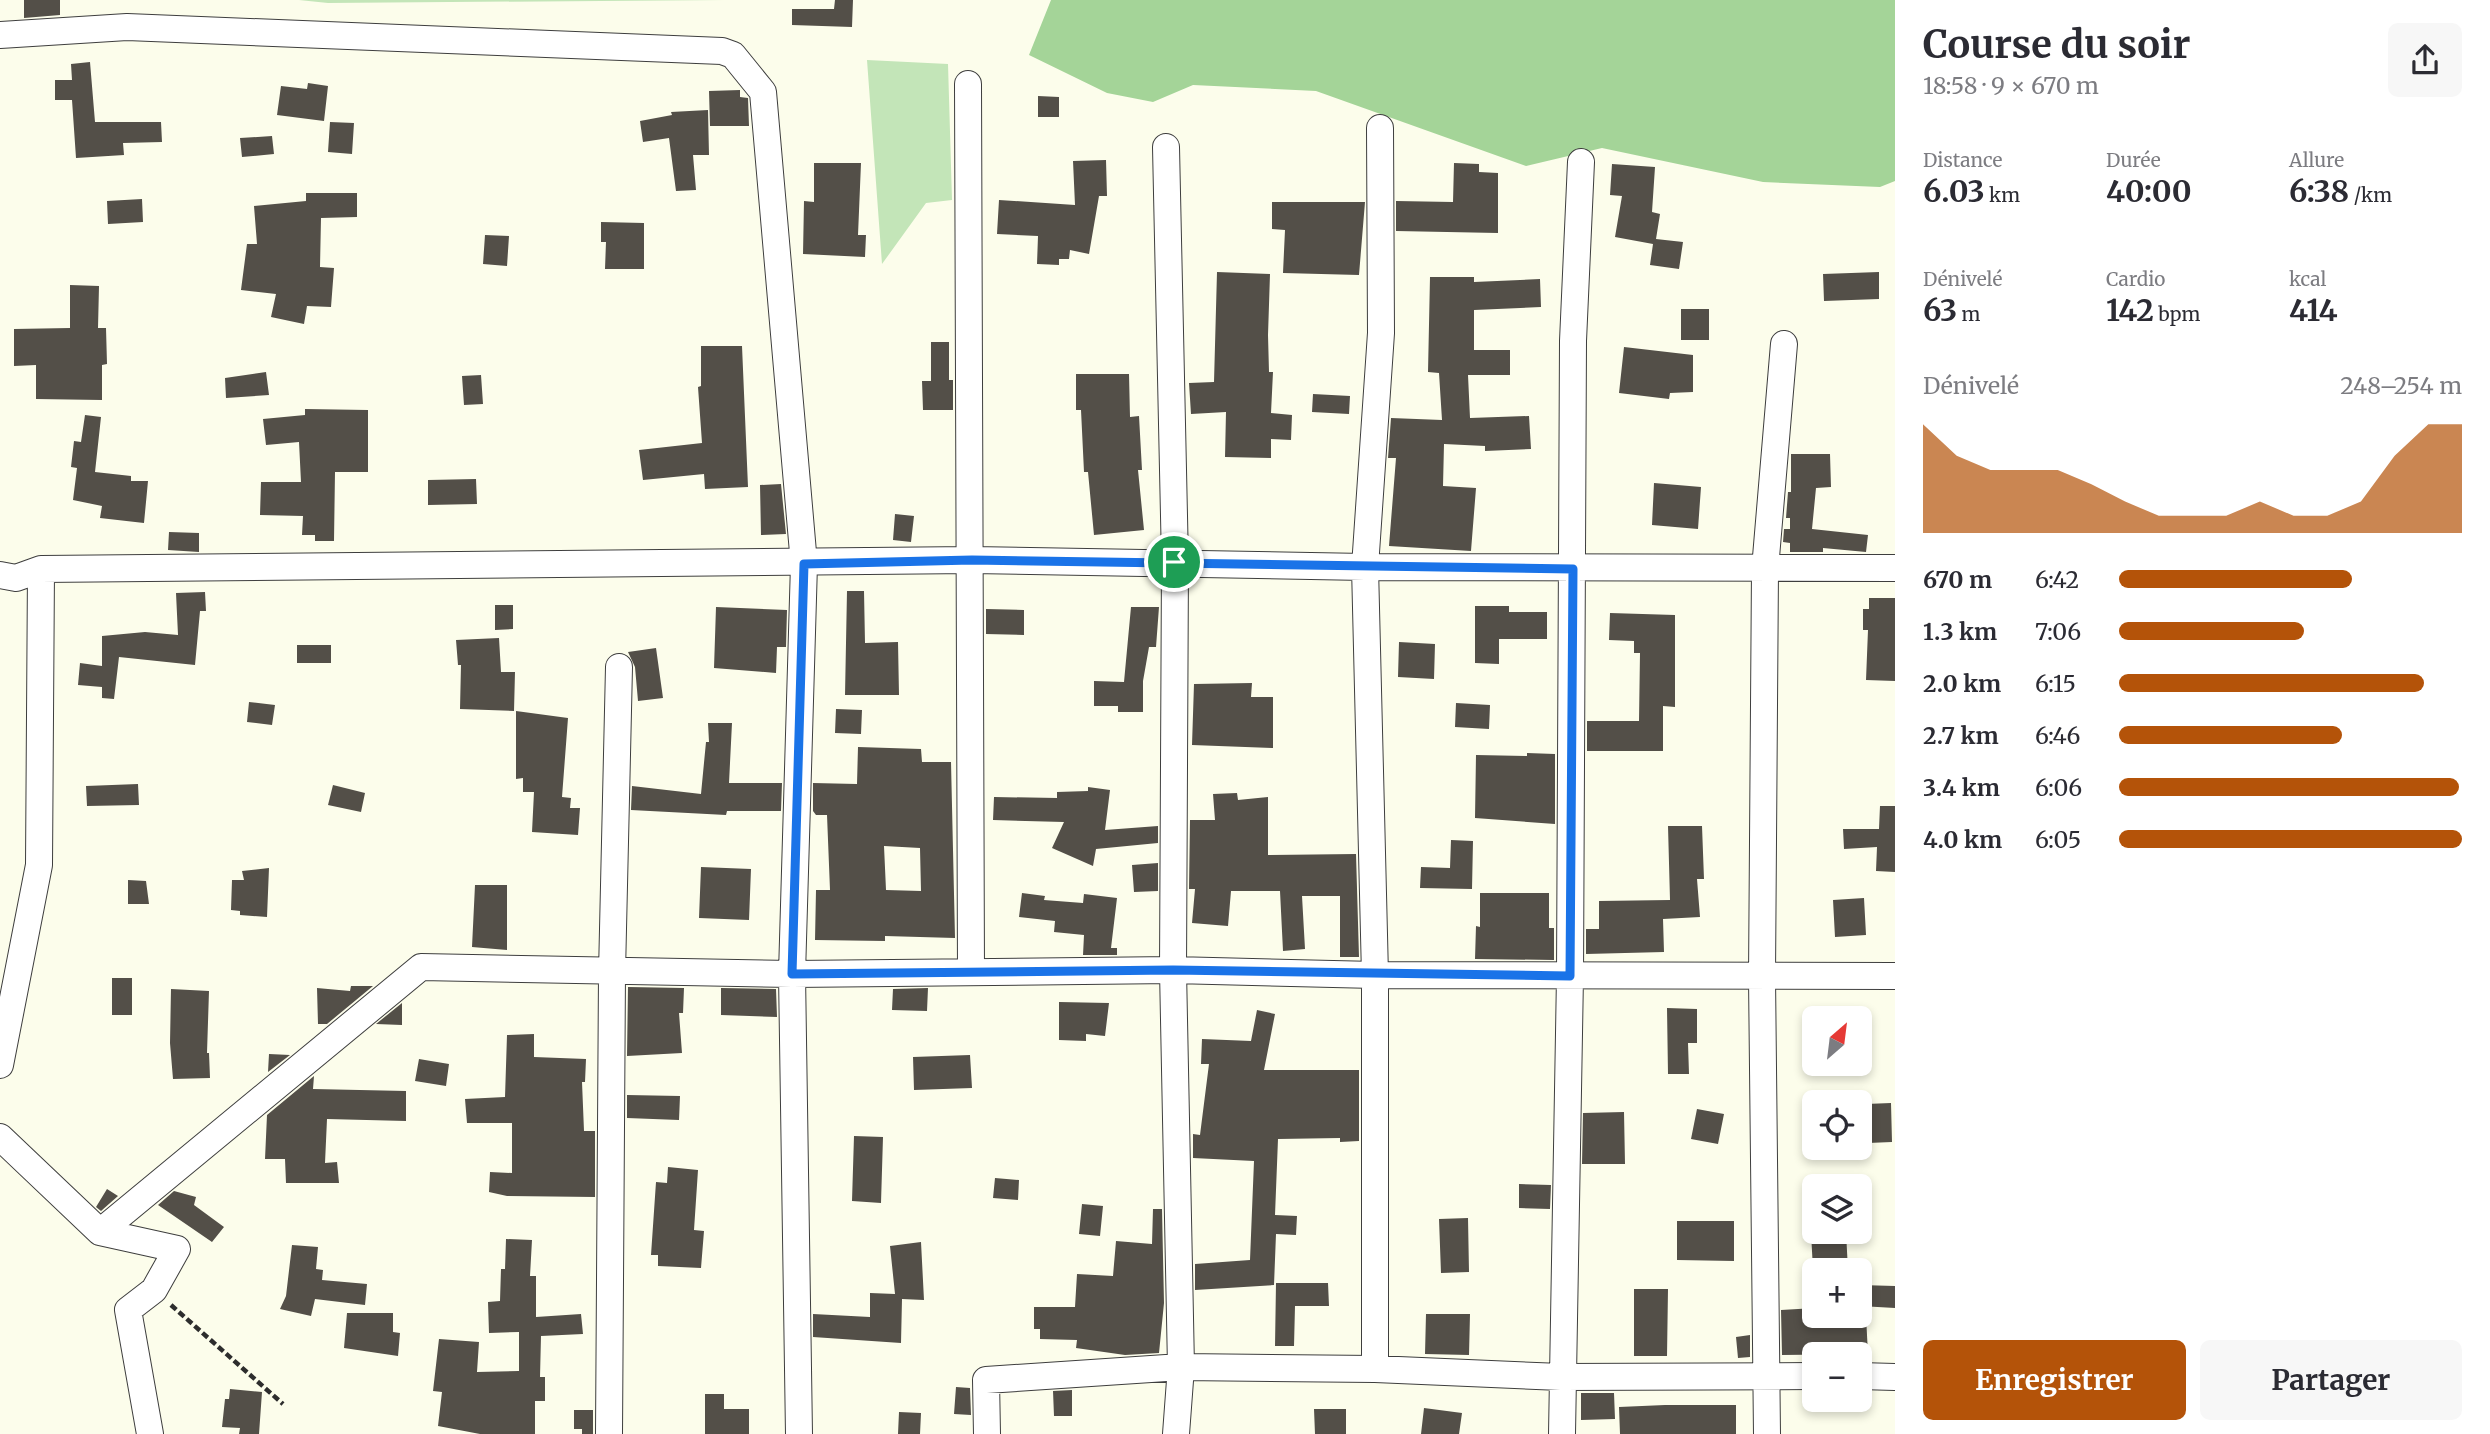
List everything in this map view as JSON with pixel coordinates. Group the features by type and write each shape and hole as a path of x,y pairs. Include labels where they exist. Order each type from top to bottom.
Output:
{"street":[{"path":"0,35 127,27 722,51 733,55 762,92 804,564 792,974 799,1434"},
{"path":"968,83 972,560 971,972"},
{"path":"1375,1369 1376,975 1365,567 1381,333 1380,128"},
{"path":"1166,147 1174,562 1173,970 1181,1367 1175,1434"},
{"path":"1562,1434 1570,976 1573,341 1581,162"},
{"path":"1767,1434 1764,1376 1762,977 1765,569 1784,344"},
{"path":"0,575 16,578 41,569 804,564 972,560 1573,569 1895,568"},
{"path":"0,1065 39,865 41,569"},
{"path":"609,1434 612,973 619,667"},
{"path":"100,1232 421,967 612,973 1173,970 1376,975 1895,976"},
{"path":"0,1137 100,1232 177,1249 155,1290 128,1310 150,1434"},
{"path":"987,1434 986,1380 1181,1367 1375,1369 1561,1377 1802,1376"},
{"path":"1872,1377 1895,1377"}],"path":[{"path":"155,1290 283,1404"}],"green space":[{"path":"299,0 725,0 328,3"},
{"path":"1051,0 1895,0 1895,181 1880,187 1763,182 1602,148 1526,166 1316,91 1193,85 1153,102 1107,93 1029,55"},
{"path":"867,60 948,64 952,200 926,203 882,264"}],"building":[{"path":"24,0 60,0 60,15 24,18"},
{"path":"835,0 853,0 852,27 792,25 792,9 834,9"},
{"path":"90,62 95,122 161,122 162,142 123,143 124,155 76,158 72,100 55,100 55,80 72,80 71,64"},
{"path":"308,83 328,86 324,121 277,115 281,86 307,89"},
{"path":"740,90 740,97 748,98 749,126 710,126 709,91"},
{"path":"1038,96 1059,97 1059,117 1038,117"},
{"path":"708,110 709,155 693,155 696,190 676,191 669,138 643,142 640,121 672,115 671,112"},
{"path":"330,122 354,123 352,154 328,152"},
{"path":"272,136 274,154 242,157 240,138"},
{"path":"1106,160 1107,196 1099,196 1089,254 1070,250 1069,259 1059,259 1059,265 1037,264 1038,236 997,234 999,200 1075,205 1073,161"},
{"path":"814,163 861,163 858,235 866,235 865,257 803,254 804,201 814,202"},
{"path":"1454,163 1479,164 1479,172 1498,173 1498,233 1396,231 1396,201 1453,202"},
{"path":"1612,164 1655,167 1652,212 1660,214 1656,239 1683,242 1679,269 1650,265 1653,244 1615,237 1622,196 1610,195"},
{"path":"306,193 357,193 357,217 321,218 320,267 334,268 331,307 307,306 304,324 271,317 276,294 241,290 247,244 257,244 254,206 306,201"},
{"path":"142,199 143,222 108,224 107,201"},
{"path":"1272,202 1365,202 1359,275 1283,273 1285,230 1272,229"},
{"path":"601,222 644,223 644,269 605,269 606,242 601,242"},
{"path":"485,235 509,236 507,266 483,264"},
{"path":"1217,272 1270,274 1268,335 1269,372 1273,372 1271,413 1292,415 1291,440 1271,439 1271,458 1225,457 1226,412 1191,414 1189,383 1214,382"},
{"path":"1879,272 1879,299 1824,301 1823,274"},
{"path":"1430,277 1474,277 1474,282 1540,279 1541,307 1474,310 1474,350 1510,350 1510,375 1468,375 1470,418 1529,416 1531,449 1485,451 1485,446 1444,444 1443,486 1476,488 1471,551 1389,546 1396,458 1388,458 1391,418 1442,420 1439,373 1428,372"},
{"path":"70,285 99,286 98,328 106,328 107,364 102,365 102,400 36,399 36,365 14,366 14,329 70,328"},
{"path":"1681,309 1709,309 1709,340 1681,340"},
{"path":"931,342 949,342 949,380 953,380 953,410 923,410 922,381 931,381"},
{"path":"701,346 742,346 748,487 705,489 704,474 643,480 639,450 702,443 698,387 701,386"},
{"path":"1624,347 1693,355 1693,392 1670,393 1669,399 1619,393"},
{"path":"266,372 269,395 226,398 225,378"},
{"path":"1076,374 1129,374 1130,417 1139,416 1142,470 1138,470 1144,530 1094,535 1088,472 1084,472 1081,410 1076,410"},
{"path":"481,375 483,404 464,405 462,376"},
{"path":"1313,394 1350,396 1349,414 1312,412"},
{"path":"305,409 368,410 368,472 335,472 334,541 315,541 315,535 302,535 303,516 260,515 261,482 301,482 299,442 266,445 263,419 305,415"},
{"path":"85,415 101,417 95,472 131,476 131,481 148,481 144,523 100,518 102,506 73,500 77,468 71,467 74,441 81,442"},
{"path":"1791,454 1830,454 1831,487 1816,488 1812,529 1868,535 1866,552 1823,548 1823,552 1790,552 1790,543 1783,542 1784,529 1790,529 1790,518 1786,518 1788,492 1791,492"},
{"path":"476,479 477,504 428,505 428,480"},
{"path":"1654,483 1701,487 1698,529 1652,525"},
{"path":"781,484 786,534 761,535 760,485"},
{"path":"895,514 914,516 911,542 893,540"},
{"path":"169,532 199,533 199,552 168,550"},
{"path":"847,591 864,591 865,643 898,642 899,695 845,695"},
{"path":"205,592 206,611 200,611 195,665 119,657 114,699 102,698 102,687 78,685 80,663 102,666 102,636 145,632 178,635 176,593"},
{"path":"1869,598 1895,598 1895,681 1866,680 1868,630 1863,630 1863,609 1869,609"},
{"path":"495,605 513,605 513,629 495,630"},
{"path":"1475,606 1509,606 1509,612 1547,612 1547,639 1499,639 1499,664 1475,663"},
{"path":"716,607 787,610 786,647 777,647 776,673 714,668"},
{"path":"1131,607 1159,607 1156,647 1149,647 1143,681 1143,712 1118,712 1118,706 1094,706 1094,681 1124,682"},
{"path":"986,609 1024,610 1024,635 986,634"},
{"path":"1610,613 1675,615 1675,707 1663,706 1663,751 1587,751 1587,721 1639,721 1640,653 1634,653 1634,641 1609,640"},
{"path":"499,638 501,672 515,672 514,711 460,709 461,665 458,665 456,640"},
{"path":"1399,642 1435,644 1434,679 1398,677"},
{"path":"297,645 331,645 331,663 297,663"},
{"path":"656,648 663,698 638,701 635,667 628,652"},
{"path":"1252,683 1251,697 1273,697 1273,748 1192,745 1194,684"},
{"path":"249,702 275,705 272,725 247,722"},
{"path":"1456,703 1490,705 1489,729 1455,727"},
{"path":"836,709 862,710 861,734 835,733"},
{"path":"516,711 568,718 562,797 571,798 570,808 580,808 578,835 532,832 534,792 523,792 523,778 516,779"},
{"path":"708,723 732,723 729,783 782,783 781,811 727,811 726,815 631,810 632,786 701,794 706,742 709,742"},
{"path":"858,747 921,749 922,762 951,762 955,938 885,936 885,941 815,940 816,890 830,890 827,815 816,815 813,811 813,783 857,784","holes":["884,846 920,848 921,891 886,890"]},
{"path":"1527,753 1555,754 1555,824 1475,818 1476,755 1527,756"},
{"path":"138,784 139,805 87,806 86,786"},
{"path":"333,785 365,793 361,812 328,805"},
{"path":"1088,787 1110,790 1105,830 1158,826 1158,843 1096,849 1093,866 1052,848 1064,822 993,820 994,797 1057,798 1057,792 1088,791"},
{"path":"1237,793 1238,800 1268,797 1268,855 1356,854 1359,957 1340,957 1340,896 1302,896 1305,949 1283,951 1280,891 1231,891 1228,926 1192,923 1195,889 1189,889 1190,820 1215,820 1213,794"},
{"path":"1880,806 1895,806 1895,872 1876,871 1877,847 1844,849 1843,829 1879,829"},
{"path":"1668,826 1702,826 1704,879 1697,879 1700,917 1663,919 1664,952 1586,954 1586,929 1599,929 1599,901 1670,900"},
{"path":"1451,840 1473,841 1472,889 1420,888 1421,867 1450,868"},
{"path":"1158,863 1158,891 1134,892 1132,865"},
{"path":"701,867 751,869 749,920 699,918"},
{"path":"269,868 267,917 240,915 240,911 231,910 232,880 244,880 242,871"},
{"path":"128,880 146,881 149,904 128,904"},
{"path":"475,885 507,885 507,950 472,947"},
{"path":"1022,893 1045,896 1044,900 1083,903 1084,894 1117,898 1111,948 1117,948 1117,955 1083,955 1084,935 1054,932 1055,921 1019,917"},
{"path":"1480,893 1549,893 1549,928 1554,928 1554,960 1475,959 1476,926 1480,927"},
{"path":"1864,898 1866,935 1835,937 1833,900"},
{"path":"112,978 132,978 132,1015 112,1015"},
{"path":"351,986 373,986 327,1024 318,1024 317,988 350,991"},
{"path":"628,987 684,988 683,1013 679,1013 682,1053 627,1056"},
{"path":"721,988 776,989 777,1017 721,1015"},
{"path":"928,988 927,1011 892,1010 893,989"},
{"path":"171,989 209,991 207,1053 210,1078 173,1079 170,1043"},
{"path":"1059,1002 1109,1003 1105,1036 1086,1034 1086,1041 1059,1040"},
{"path":"402,1003 402,1025 376,1024"},
{"path":"1667,1008 1697,1009 1697,1043 1688,1043 1689,1074 1668,1074"},
{"path":"1257,1010 1275,1014 1264,1070 1359,1070 1359,1141 1340,1142 1340,1138 1278,1139 1275,1215 1297,1216 1296,1235 1276,1234 1274,1285 1195,1290 1195,1264 1250,1260 1254,1161 1193,1158 1193,1134 1200,1135 1209,1064 1201,1064 1202,1039 1251,1041"},
{"path":"534,1034 534,1057 586,1059 585,1082 582,1082 584,1131 595,1131 595,1197 507,1196 489,1192 490,1172 512,1173 512,1123 467,1123 465,1099 505,1097 507,1035"},
{"path":"269,1054 290,1055 268,1072"},
{"path":"970,1055 972,1088 914,1090 913,1057"},
{"path":"419,1059 449,1064 446,1086 415,1081"},
{"path":"314,1076 313,1089 406,1091 406,1121 327,1119 325,1163 337,1162 339,1183 286,1183 285,1159 265,1159 267,1115"},
{"path":"627,1095 680,1096 679,1120 627,1118"},
{"path":"1891,1103 1892,1142 1872,1143 1872,1104"},
{"path":"1697,1109 1724,1114 1718,1144 1691,1139"},
{"path":"1624,1112 1625,1164 1582,1164 1583,1113"},
{"path":"854,1136 883,1137 881,1203 852,1201"},
{"path":"668,1167 698,1170 694,1230 704,1231 701,1268 658,1266 658,1255 651,1255 656,1182 667,1183"},
{"path":"995,1178 1019,1180 1018,1200 993,1198"},
{"path":"1519,1184 1551,1185 1550,1209 1519,1208"},
{"path":"107,1189 118,1196 101,1211 96,1207"},
{"path":"174,1191 196,1197 194,1205 224,1227 212,1242 158,1205"},
{"path":"1082,1204 1103,1206 1100,1236 1079,1234"},
{"path":"1153,1209 1162,1209 1164,1303 1159,1353 1125,1355 1076,1348 1077,1340 1040,1339 1040,1329 1034,1329 1034,1307 1075,1307 1077,1274 1113,1276 1116,1241 1152,1244"},
{"path":"1468,1218 1469,1272 1441,1273 1439,1219"},
{"path":"1677,1221 1734,1221 1734,1261 1677,1260"},
{"path":"506,1239 532,1240 530,1276 536,1276 536,1317 581,1314 583,1334 541,1336 540,1377 545,1377 545,1401 535,1401 535,1434 480,1434 438,1426 442,1392 433,1391 439,1339 479,1342 477,1372 519,1371 519,1332 489,1333 488,1302 500,1301"},
{"path":"921,1242 924,1300 902,1299 901,1343 813,1337 813,1314 870,1317 870,1293 895,1294 890,1246"},
{"path":"1812,1244 1847,1244 1847,1258 1812,1258"},
{"path":"292,1245 318,1247 316,1269 323,1270 322,1280 367,1284 365,1305 315,1299 311,1316 280,1309 286,1296"},
{"path":"1276,1283 1328,1283 1329,1306 1295,1306 1294,1346 1275,1346"},
{"path":"1872,1285 1895,1286 1895,1308 1872,1307"},
{"path":"1634,1289 1668,1289 1667,1356 1634,1356"},
{"path":"1802,1309 1802,1328 1867,1328 1867,1342 1802,1342 1802,1355 1782,1355 1781,1310"},
{"path":"347,1313 393,1313 393,1332 400,1333 398,1356 344,1348"},
{"path":"1426,1314 1470,1314 1469,1355 1425,1354"},
{"path":"1750,1335 1750,1357 1738,1358 1736,1337"},
{"path":"956,1387 970,1388 971,1415 954,1414"},
{"path":"230,1389 262,1392 259,1434 239,1434 240,1428 222,1427 225,1399 229,1399"},
{"path":"1072,1390 1072,1416 1054,1416 1053,1391"},
{"path":"1581,1393 1614,1393 1615,1419 1581,1420"},
{"path":"705,1394 724,1394 724,1409 749,1409 749,1434 705,1434"},
{"path":"1736,1405 1736,1434 1620,1434 1619,1407"},
{"path":"1424,1408 1462,1413 1459,1434 1421,1434"},
{"path":"1314,1409 1346,1409 1346,1434 1315,1434"},
{"path":"574,1410 593,1410 593,1434 582,1434 582,1429 574,1429"},
{"path":"899,1412 921,1413 920,1434 898,1434"}],"route":[{"path":"972,560 1174,562 1573,569 1570,976 1173,970 792,974 804,564 972,560"}]}
